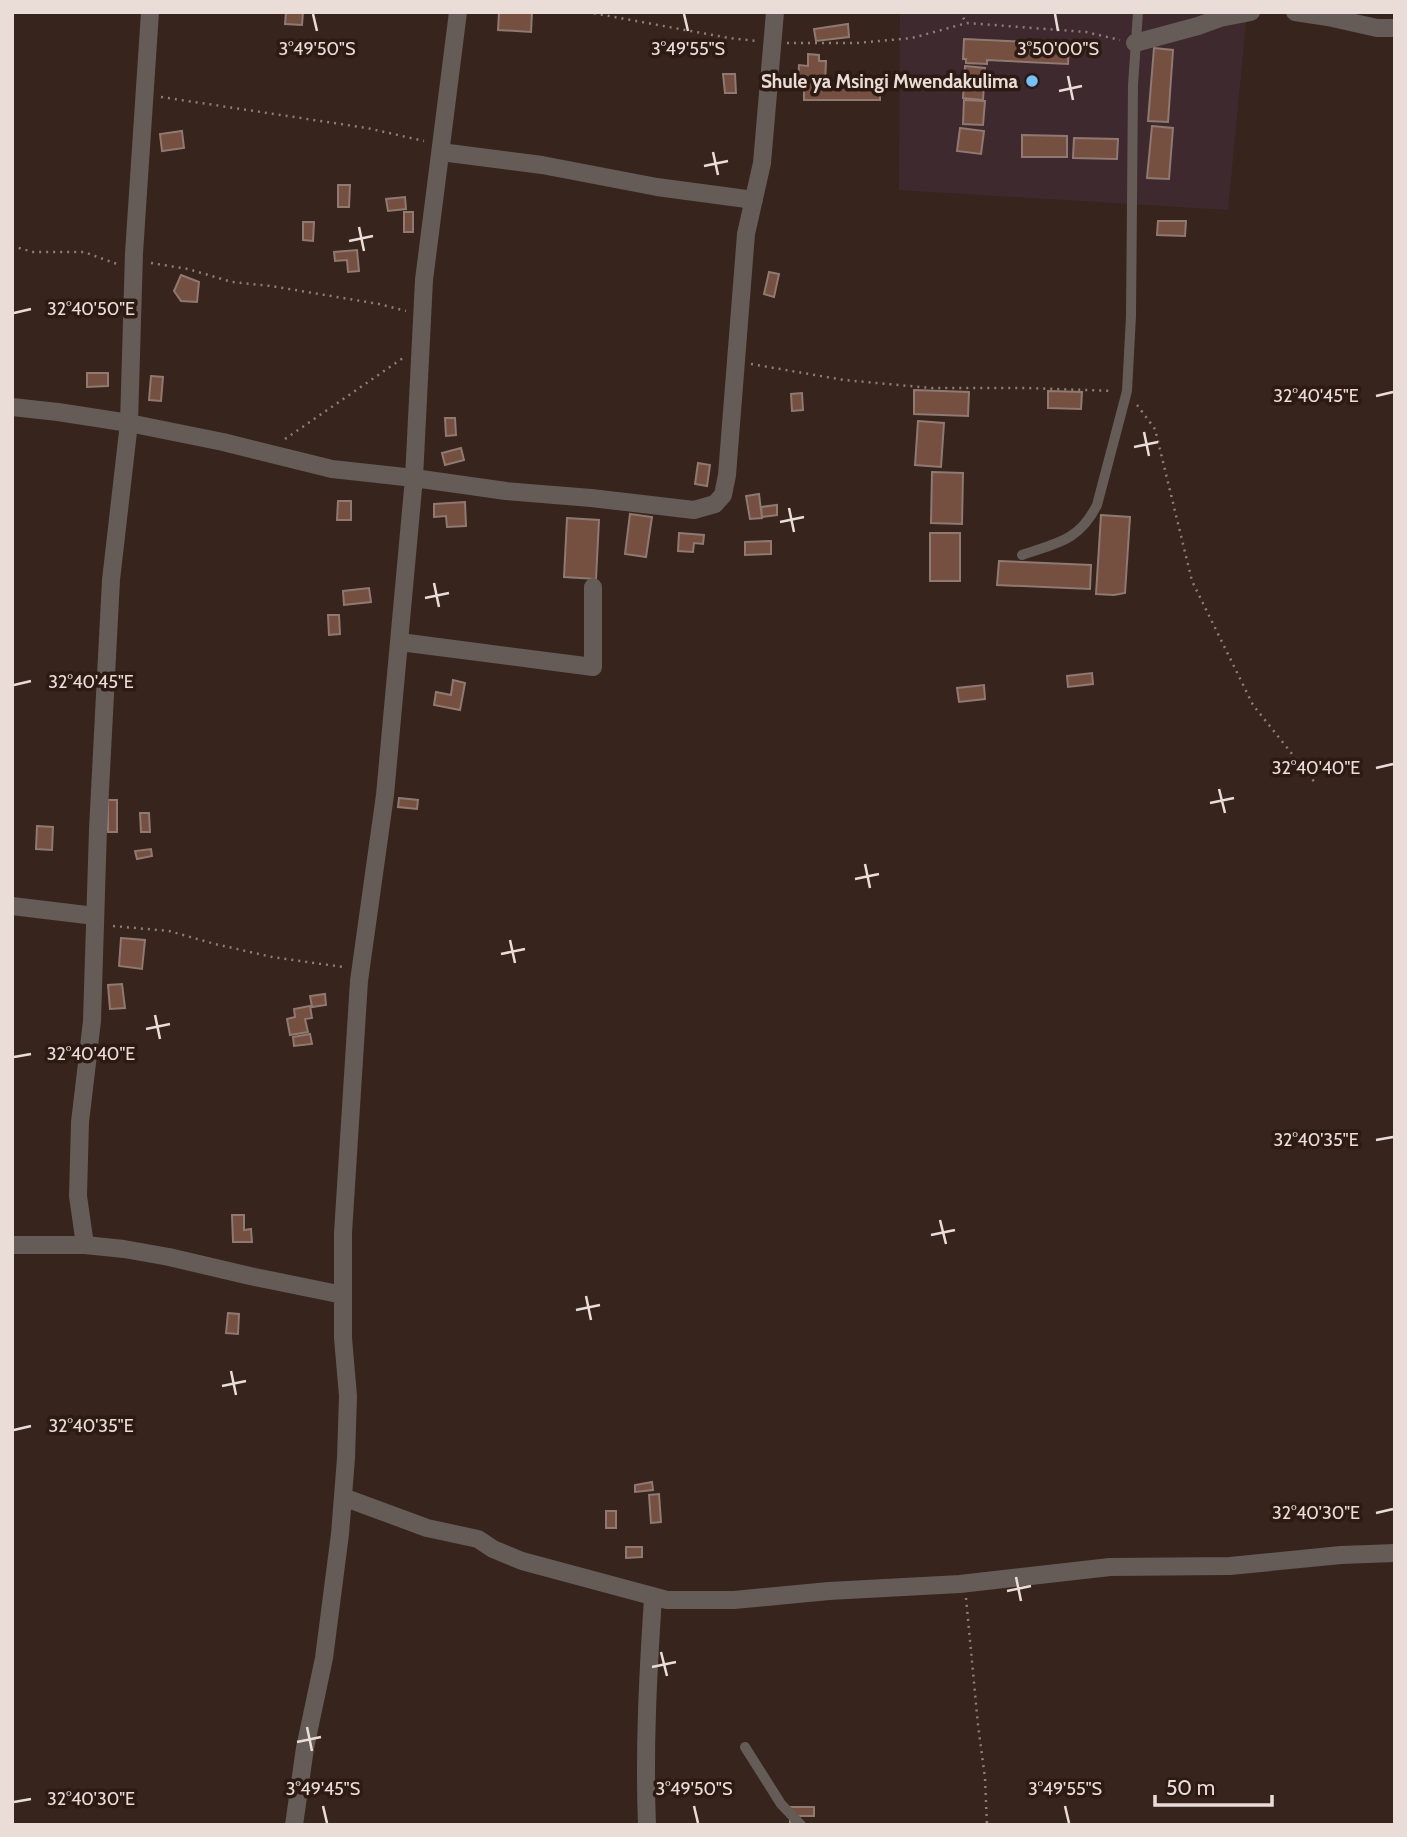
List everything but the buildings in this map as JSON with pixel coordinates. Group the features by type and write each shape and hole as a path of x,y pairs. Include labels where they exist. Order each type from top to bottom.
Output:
{"street":[{"path":"85,1245 78,1195 80,1122 92,1021 111,580 129,423 134,270 150,12"},
{"path":"293,1825 305,1748 324,1658 340,1534 348,1396 343,1338 343,1233 360,970 385,795 414,478 424,280 458,12"},
{"path":"12,407 129,423 332,469 506,491 694,509 715,504 723,495 727,475 746,234 762,163 775,12"},
{"path":"1135,43 1220,18 1251,12"},
{"path":"1295,12 1377,28 1395,28"},
{"path":"441,152 542,165 657,187 754,200"},
{"path":"400,642 593,667 593,587"},
{"path":"12,906 95,920"},
{"path":"12,1245 85,1245 169,1257 343,1295"},
{"path":"343,1497 428,1528 478,1539 493,1549 522,1561 653,1598 683,1601 734,1600 828,1591 960,1584 1110,1567 1230,1566 1341,1555 1395,1553"},
{"path":"647,1825 647,1711 653,1598"}],"lane":[{"path":"1022,555 1064,541 1090,520 1097,505 1127,391 1138,12"},
{"path":"745,1747 781,1804 800,1825"}],"path":[{"path":"587,12 729,38 773,42 857,43 912,38 967,23 1086,32 1135,43"},
{"path":"959,12 967,23"},
{"path":"145,95 367,128 432,143 441,152"},
{"path":"12,246 33,252 84,252 134,270 145,262 161,263 232,282 379,304 422,315"},
{"path":"265,453 421,346"},
{"path":"737,362 844,380 932,388 1127,391 1155,429 1192,581 1253,705 1316,784"},
{"path":"95,920 169,930 272,957 360,970"},
{"path":"960,1584 965,1591 985,1778 987,1825"}],"shaded area":[{"path":"900,12 1247,12 1228,210 899,190"}],"place":[{"name":"Shule ya Msingi Mwendakulima","path":"1032,81"}]}
